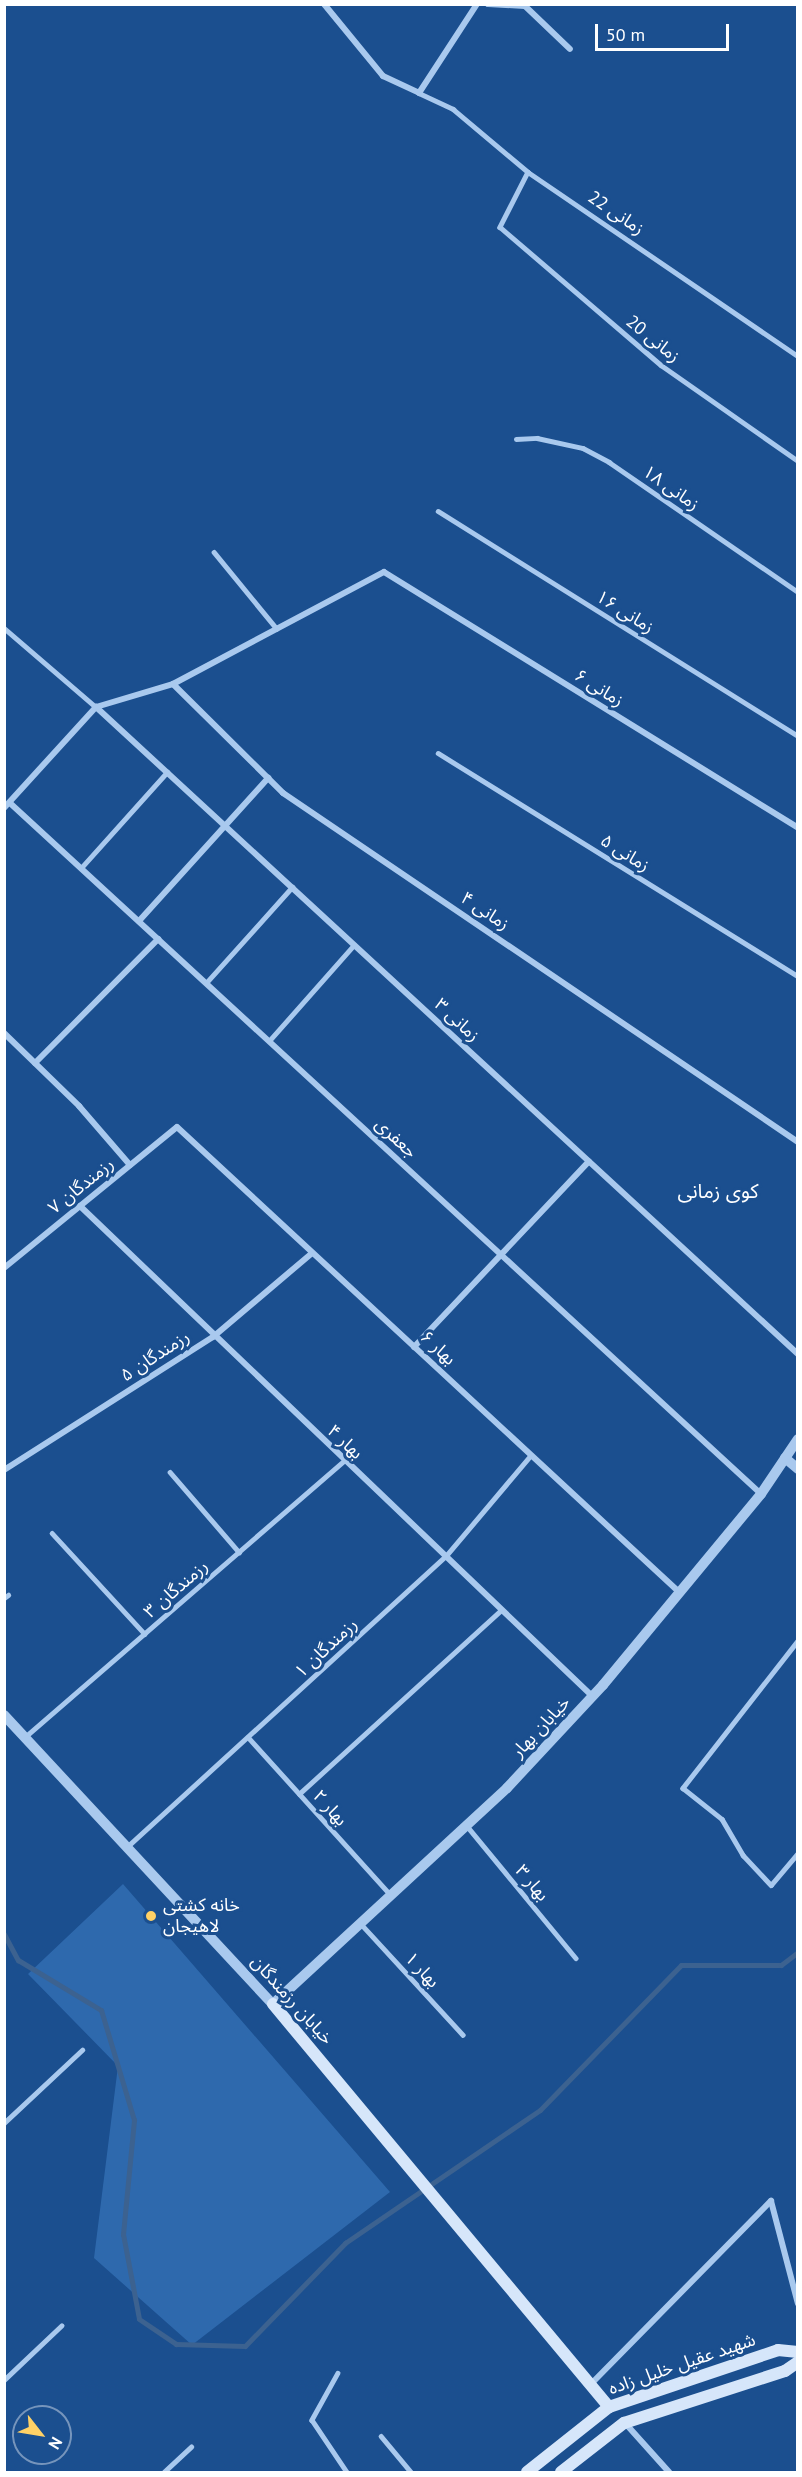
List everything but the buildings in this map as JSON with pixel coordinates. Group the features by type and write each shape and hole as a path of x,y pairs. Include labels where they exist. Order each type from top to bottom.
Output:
{"main road":[{"name":"خیابان رزمندگان","path":"273,2004 402,2154 591,2384"},
{"name":"شهید عقیل خلیل زاده","path":"528,2472 609,2407 778,2350 798,2352"},
{"name":"شهید عقیل خلیل زاده","path":"561,2472 624,2423 785,2371 798,2362"},
{"path":"591,2384 609,2407"}],"street":[{"path":"324,4 382,76 419,93 477,4"},
{"path":"488,4 525,6 570,49"},
{"name":"زمانی ۶","path":"277,629 384,572 798,828"},
{"path":"4,808 11,804 96,707 173,684 277,629"},
{"name":"زمانی ۴","path":"173,684 283,792 798,1142"},
{"name":"زمانی ۳","path":"96,707 798,1354"},
{"path":"139,921 268,778"},
{"name":"جعفری","path":"11,804 761,1494"},
{"path":"35,1063 158,939"},
{"path":"4,1034 35,1063 130,1165"},
{"name":"رزمندگان ۷","path":"4,1268 177,1127"},
{"name":"بهار ۶","path":"177,1127 679,1592"},
{"path":"414,1347 589,1161"},
{"name":"بهار ۴","path":"80,1206 213,1337 592,1696"},
{"name":"رزمندگان ۵","path":"4,1470 213,1337 312,1253"},
{"path":"4,1257 11,1262"},
{"name":"خیابان بهار","path":"273,2004 468,1826 592,1696 761,1494 798,1439"},
{"path":"784,1458 798,1469"},
{"name":"خیابان رزمندگان","path":"4,1714 273,2004"},
{"path":"591,2384 771,2201 798,2304"},
{"path":"624,2423 669,2472"}],"lane":[{"name":"زمانی 22","path":"419,93 453,109 528,172 798,356"},
{"name":"زمانی 20","path":"528,172 500,227 661,365 798,462"},
{"name":"زمانی ۱۸","path":"516,440 537,438 583,448 609,462 798,592"},
{"name":"زمانی ۱۶","path":"438,511 798,736"},
{"path":"214,552 277,629"},
{"path":"4,628 96,707"},
{"name":"زمانی ۵","path":"438,753 798,976"},
{"path":"81,868 167,772"},
{"path":"4,797 11,804"},
{"path":"206,983 292,887"},
{"path":"269,1041 354,945"},
{"name":"رزمندگان ۱","path":"126,1848 445,1557 531,1455"},
{"name":"رزمندگان ۳","path":"25,1737 344,1461"},
{"path":"170,1472 239,1552"},
{"path":"52,1533 145,1634"},
{"path":"299,1794 501,1610"},
{"path":"798,1641 683,1788 722,1820 743,1855 771,1885 798,1853"},
{"name":"بهار ۲","path":"248,1737 392,1897"},
{"name":"بهار ۳","path":"468,1826 576,1958"},
{"name":"بهار ۱","path":"362,1924 463,2034"},
{"path":"4,2123 82,2050"},
{"path":"4,2380 61,2326"},
{"path":"338,2373 312,2420 347,2472"},
{"path":"381,2436 411,2472"},
{"path":"164,2472 191,2447"}],"shaded area":[{"path":"123,1884 390,2192 192,2345 94,2258 118,2066 28,1974"}],"waterway":[{"path":"4,1934 18,1960 101,2010 134,2120 123,2234 139,2319 176,2344 245,2346 345,2243 540,2110 681,1965 781,1965 798,1952"}],"place":[{"name":"خانه کشتی لاهیجان","path":"151,1916"}],"district":[{"name":"کوی زمانی","path":"718,1191"}]}
